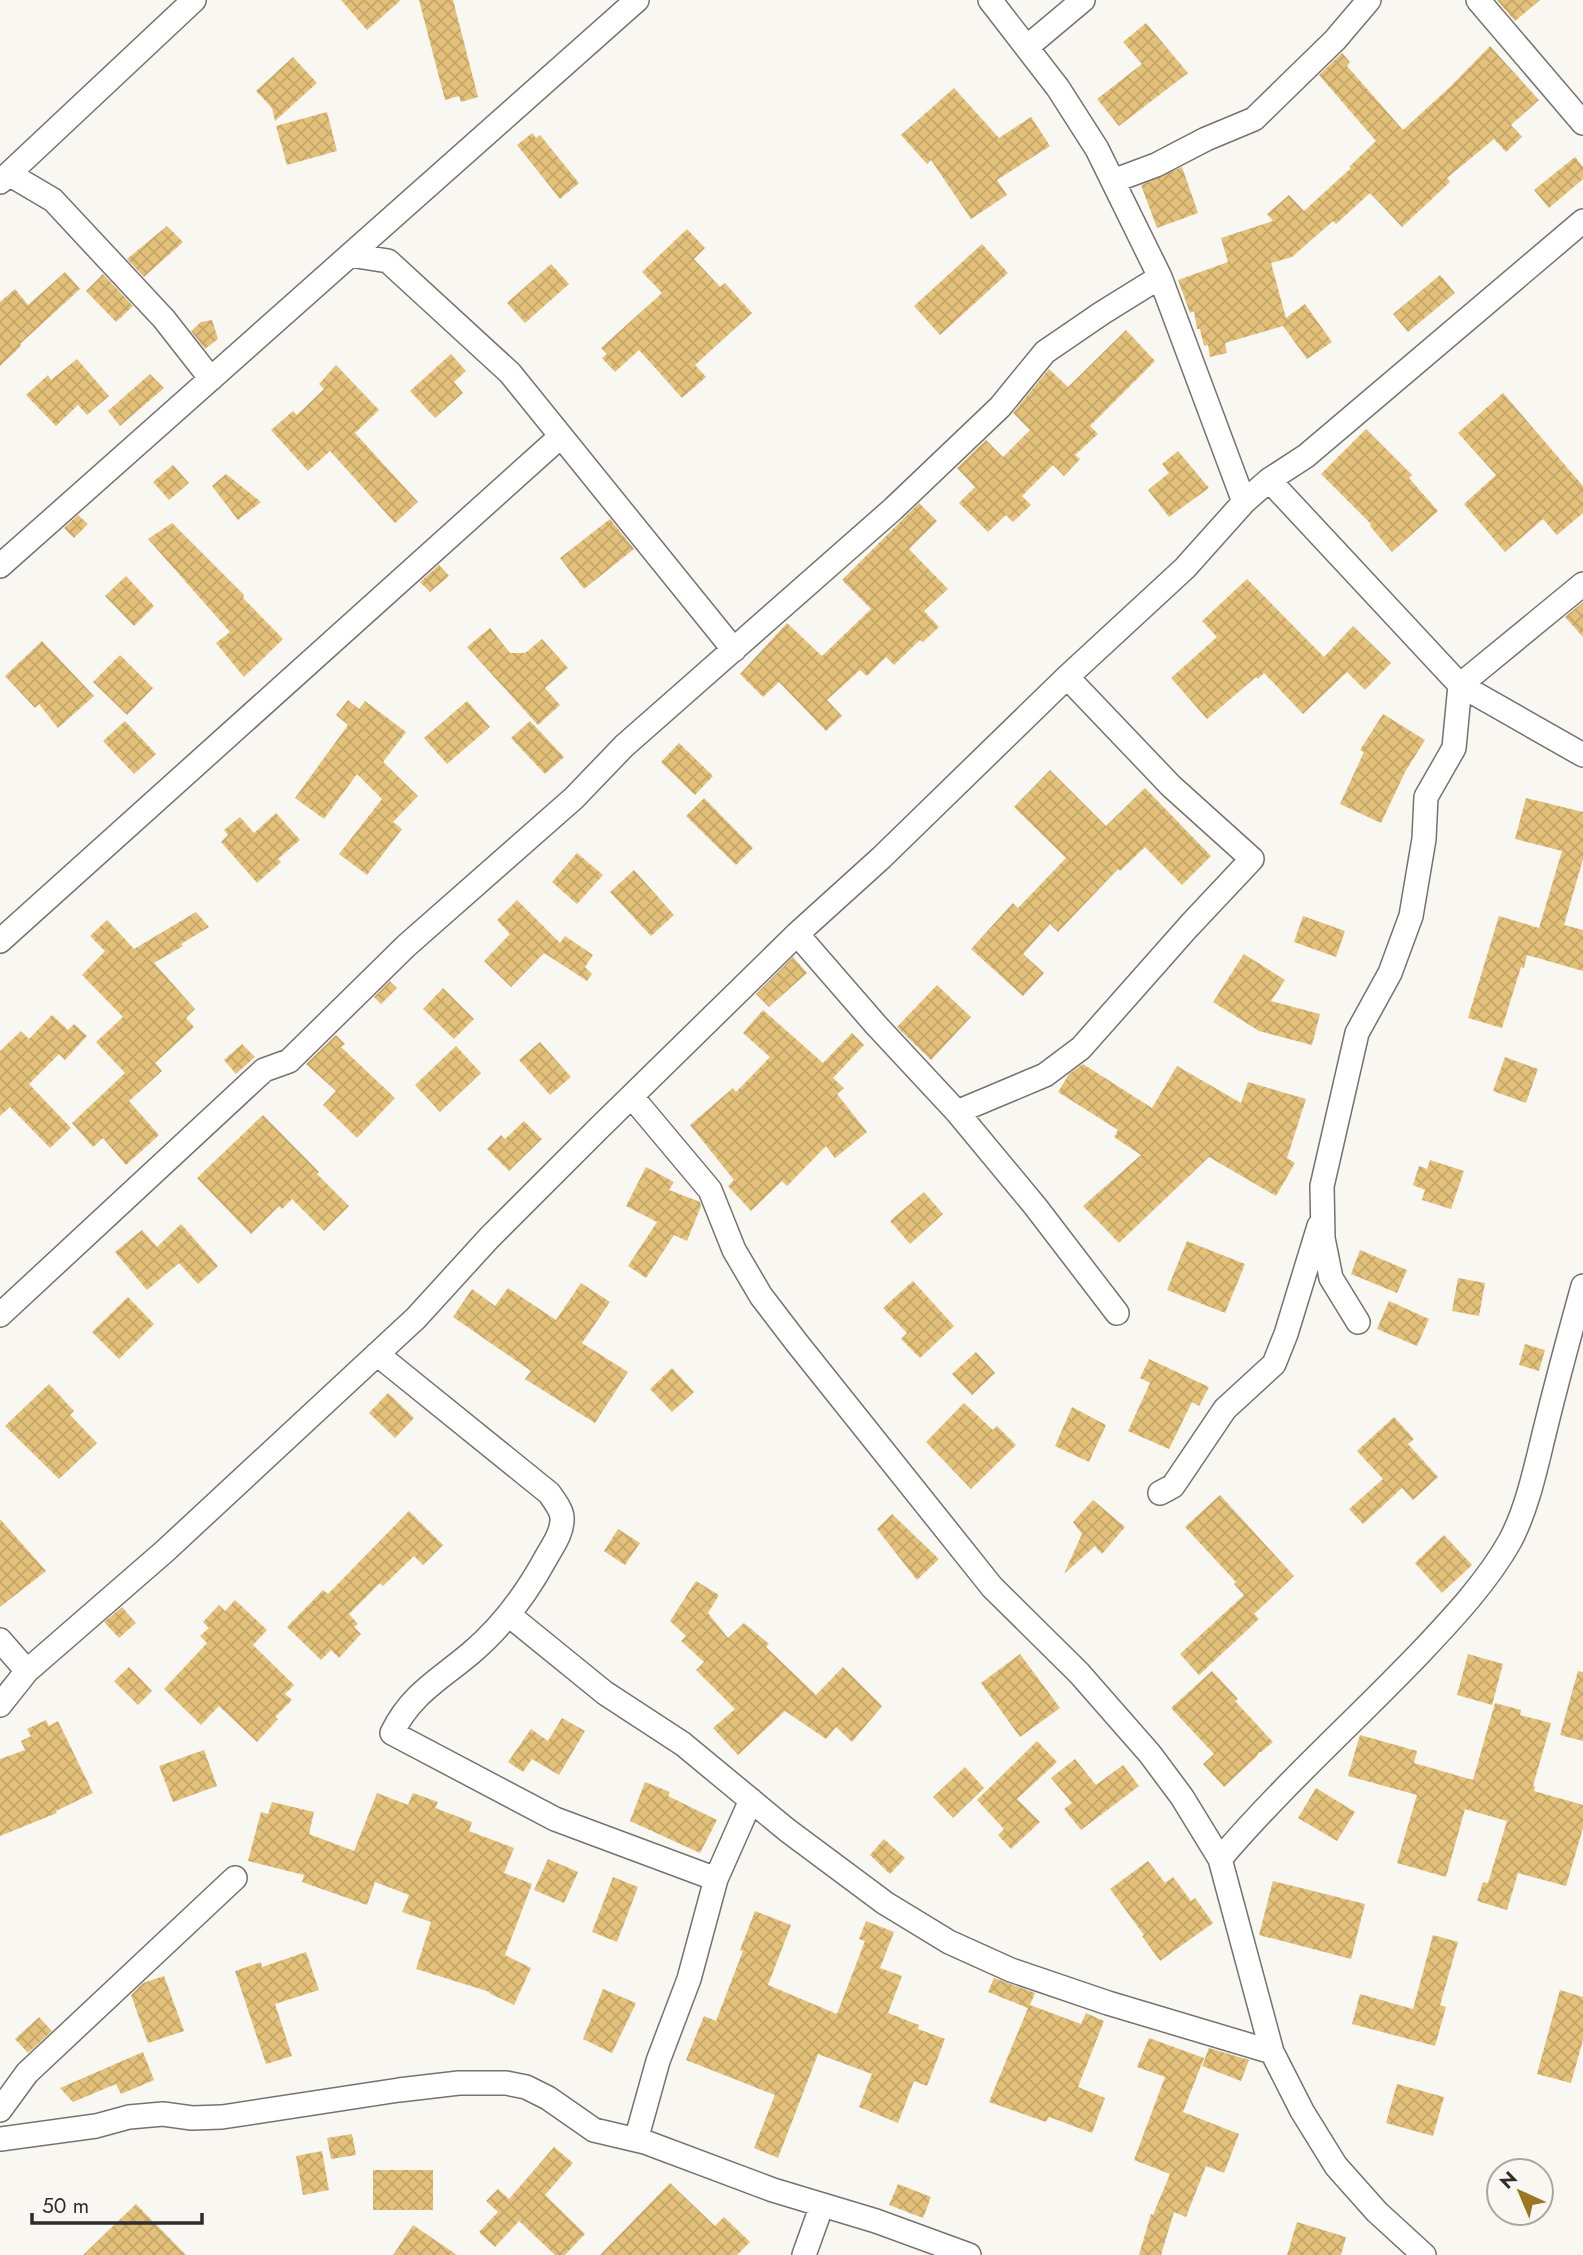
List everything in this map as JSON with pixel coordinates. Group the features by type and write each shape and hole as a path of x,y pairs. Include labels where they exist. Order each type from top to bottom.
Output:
{"street":[{"path":"194,0 5,178 53,200 164,319 211,379"},
{"path":"0,566 637,0"},
{"path":"990,0 1058,88 1091,139 1113,181 1160,276 1244,502"},
{"path":"1027,47 1083,0"},
{"path":"1113,181 1156,165 1206,139 1254,119 1335,40 1369,0"},
{"path":"1478,0 1583,123"},
{"path":"0,1705 27,1671 164,1551 416,1318 489,1238 797,934 881,858 1067,677 1185,568 1244,502 1269,480 1306,456 1583,220"},
{"path":"350,255 388,261 510,373 734,650"},
{"path":"0,1315 264,1070 289,1061 406,946 574,798 624,746 893,509 1000,407 1045,352 1160,276"},
{"path":"0,942 560,437"},
{"path":"1269,480 1460,685 1583,754"},
{"path":"1358,1322 1331,1278 1323,1238 1322,1186 1357,1033 1390,972 1411,916 1424,839 1426,797 1454,748 1460,685 1583,584"},
{"path":"957,1112 1045,1076 1082,1048 1252,859 1171,786 1067,677"},
{"path":"797,934 957,1112 1035,1206 1117,1313"},
{"path":"632,1097 710,1190 734,1250 761,1296 797,1343 992,1587 1079,1673 1150,1754 1182,1797 1220,1859 1272,2052 1302,2111 1336,2165 1377,2212 1424,2255"},
{"path":"1160,1493 1173,1486 1225,1409 1274,1364 1323,1217"},
{"path":"1220,1859 1300,1771 1372,1703 1447,1625 1509,1542 1520,1519 1583,1286"},
{"path":"377,1354 549,1493 562,1514 562,1528 523,1597 472,1652 415,1697 401,1714 392,1733 555,1819 716,1879"},
{"path":"509,1615 605,1693 684,1744 787,1830 885,1903 949,1942 1011,1970 1059,1987 1272,2052"},
{"path":"0,1640 27,1671"},
{"path":"636,2140 658,2062 689,1979 716,1879 751,1800"},
{"path":"0,2110 27,2073 235,1878"},
{"path":"0,2138 96,2126 129,2117 163,2114 192,2118 222,2117 399,2090 506,2083 526,2087 548,2098 594,2130 636,2140 773,2190 876,2221 969,2255"},
{"path":"804,2255 822,2205"}],"building":[{"path":"341,0 401,0 367,30"},
{"path":"419,0 453,0 478,97 461,102 459,96 445,100"},
{"path":"1497,0 1540,0 1515,21"},
{"path":"1146,23 1188,73 1119,126 1097,99 1142,64 1123,42"},
{"path":"1490,46 1539,100 1511,125 1522,137 1506,152 1494,139 1447,178 1450,182 1402,227 1370,193 1336,224 1333,221 1292,257 1271,263 1286,318 1305,304 1332,342 1307,359 1283,326 1225,343 1227,353 1210,357 1208,345 1204,346 1200,329 1197,329 1194,311 1190,313 1178,280 1228,262 1221,238 1273,221 1267,214 1289,195 1304,211 1376,141 1319,75 1342,53 1350,62 1347,66 1403,130"},
{"path":"293,57 317,83 275,121 272,108 256,91"},
{"path":"954,88 999,138 1031,117 1050,146 997,180 1007,195 971,219 931,160 927,164 901,135"},
{"path":"327,112 337,151 287,165 276,126"},
{"path":"532,133 536,138 540,135 579,183 560,199 517,145"},
{"path":"1575,157 1583,167 1583,179 1549,208 1534,190"},
{"path":"1182,167 1198,213 1157,228 1141,185"},
{"path":"167,226 183,242 144,277 127,259"},
{"path":"687,229 705,248 694,259 720,287 725,283 752,313 695,365 706,377 682,398 639,350 615,372 602,358 607,354 601,348 662,293 642,272"},
{"path":"982,244 1008,273 940,335 914,306"},
{"path":"551,264 569,284 525,323 507,303"},
{"path":"65,272 80,289 0,366 0,302 15,289 28,305"},
{"path":"103,274 133,306 116,322 86,291"},
{"path":"1440,275 1455,293 1408,332 1393,314"},
{"path":"212,320 218,339 205,349 191,331 201,322"},
{"path":"1126,330 1155,361 1090,426 1098,434 1075,455 1080,459 1064,476 1053,465 1022,496 1031,505 1013,522 1006,515 988,532 959,503 975,487 957,468 986,440 1003,457 1030,430 1013,413 1049,369 1068,387"},
{"path":"451,354 466,371 454,382 463,393 435,418 410,391"},
{"path":"77,359 109,396 87,415 78,405 56,426 26,395 48,375 51,380"},
{"path":"336,365 379,410 355,433 418,502 395,523 330,451 308,471 271,430 293,411 297,415 324,389 319,384"},
{"path":"150,374 164,388 120,426 108,411"},
{"path":"1503,393 1583,486 1583,513 1557,535 1543,519 1505,552 1464,504 1496,475 1458,433"},
{"path":"1366,429 1412,475 1409,478 1438,511 1392,552 1371,524 1321,474"},
{"path":"1178,451 1209,488 1169,517 1148,490 1169,473 1162,464"},
{"path":"173,465 189,483 169,500 153,482"},
{"path":"226,474 261,502 238,520 212,486"},
{"path":"919,503 937,521 909,549 948,589 924,611 939,627 923,642 920,640 894,665 886,657 867,676 860,670 827,700 842,716 826,731 779,682 763,697 740,674 787,623 822,656 871,609 842,580"},
{"path":"78,515 88,524 74,538 64,528"},
{"path":"610,519 634,549 584,589 560,558"},
{"path":"172,523 244,595 243,598 283,639 244,677 216,643 230,632 148,539"},
{"path":"439,565 449,576 430,592 420,582"},
{"path":"126,576 154,606 134,626 105,596"},
{"path":"1247,579 1324,657 1353,626 1391,663 1365,690 1347,672 1303,714 1264,673 1207,719 1171,678 1217,637 1202,621"},
{"path":"1583,602 1583,637 1565,617"},
{"path":"490,628 510,653 525,653 542,639 568,668 545,688 560,705 538,725 467,647"},
{"path":"42,641 94,696 58,728 39,704 35,708 5,676"},
{"path":"120,655 153,688 127,715 93,682"},
{"path":"348,700 359,709 365,701 406,732 383,762 418,796 393,822 402,829 367,875 339,854 382,799 357,774 324,819 295,798 348,725 336,715"},
{"path":"467,701 490,727 447,764 424,738"},
{"path":"1383,714 1425,740 1405,772 1381,823 1340,804 1364,752 1360,750"},
{"path":"125,721 156,754 134,774 103,741"},
{"path":"530,721 564,757 545,774 511,738"},
{"path":"679,743 713,776 695,795 661,762"},
{"path":"1050,770 1106,826 1145,788 1211,856 1182,885 1145,847 1120,871 1118,869 1058,932 1050,924 1023,954 1044,973 1023,996 971,949 1013,903 1018,908 1066,858 1014,807"},
{"path":"704,798 753,848 736,865 686,816"},
{"path":"1526,798 1583,812 1583,859 1564,925 1583,930 1583,971 1527,955 1502,1028 1468,1018 1499,916 1539,928 1562,851 1515,839"},
{"path":"276,813 300,840 278,859 281,862 257,883 221,842 228,835 224,830 240,817 254,833"},
{"path":"577,853 603,875 577,904 552,882"},
{"path":"634,870 674,915 651,936 610,892"},
{"path":"517,900 560,943 565,936 593,955 585,967 592,974 587,981 544,953 511,987 484,961 510,934 497,920"},
{"path":"196,912 209,927 154,963 195,1009 186,1018 194,1027 155,1063 162,1071 129,1101 159,1135 126,1165 103,1138 93,1147 72,1123 125,1073 96,1042 123,1017 82,975 105,951 90,936 107,920 134,949"},
{"path":"1303,916 1345,931 1336,957 1294,942"},
{"path":"1244,954 1285,980 1271,1001 1320,1014 1312,1045 1259,1031 1213,1002"},
{"path":"793,957 807,973 769,1007 756,994"},
{"path":"390,981 397,988 381,1004 374,997"},
{"path":"937,985 971,1017 931,1060 897,1027"},
{"path":"443,988 474,1019 454,1039 423,1009"},
{"path":"763,1010 823,1063 852,1033 864,1045 833,1078 844,1088 837,1094 867,1132 835,1158 826,1146 787,1186 782,1181 751,1211 728,1186 734,1180 690,1125 733,1088 736,1092 770,1057 743,1033"},
{"path":"52,1015 68,1030 74,1024 87,1036 65,1060 59,1054 29,1084 71,1128 50,1148 10,1107 0,1116 0,1051 21,1031 29,1039"},
{"path":"336,1035 345,1044 341,1047 395,1098 357,1138 323,1105 336,1091 306,1064"},
{"path":"540,1042 571,1077 550,1095 519,1060"},
{"path":"242,1044 255,1057 236,1074 224,1060"},
{"path":"456,1046 481,1073 440,1112 415,1085"},
{"path":"1505,1057 1538,1069 1526,1103 1493,1091"},
{"path":"1083,1064 1152,1108 1177,1066 1241,1103 1248,1082 1306,1099 1287,1158 1295,1163 1276,1196 1209,1157 1119,1243 1083,1206 1141,1155 1114,1137 1118,1130 1058,1092 1069,1074"},
{"path":"263,1115 349,1206 324,1231 292,1199 282,1209 279,1206 251,1234 197,1178"},
{"path":"524,1121 542,1139 509,1171 487,1149 501,1135 505,1139"},
{"path":"1430,1160 1464,1171 1451,1209 1422,1200 1425,1190 1413,1185 1419,1166 1427,1169"},
{"path":"646,1167 674,1182 669,1190 700,1202 701,1206 687,1241 674,1235 646,1278 628,1266 657,1222 626,1206"},
{"path":"924,1192 943,1214 910,1244 890,1221"},
{"path":"181,1224 218,1266 198,1284 179,1263 147,1290 115,1252 142,1230 157,1247"},
{"path":"1187,1241 1245,1264 1225,1313 1167,1290"},
{"path":"1360,1250 1407,1270 1397,1293 1351,1274"},
{"path":"1458,1278 1485,1283 1479,1316 1452,1311"},
{"path":"913,1281 954,1326 920,1358 901,1339 907,1333 883,1308"},
{"path":"581,1283 610,1302 582,1343 628,1372 595,1423 525,1379 531,1371 453,1317 472,1289 495,1306 508,1288 556,1320"},
{"path":"128,1297 154,1324 119,1359 92,1332"},
{"path":"1389,1301 1429,1319 1417,1346 1377,1329"},
{"path":"1525,1344 1545,1350 1539,1371 1519,1365"},
{"path":"976,1352 995,1373 972,1395 952,1374"},
{"path":"1149,1359 1209,1387 1199,1406 1192,1402 1169,1449 1128,1431 1150,1383 1140,1378"},
{"path":"672,1368 694,1392 672,1412 650,1389"},
{"path":"49,1384 74,1411 70,1415 97,1443 59,1479 5,1426"},
{"path":"388,1393 414,1418 395,1438 369,1413"},
{"path":"964,1403 993,1430 997,1426 1016,1445 971,1489 926,1442"},
{"path":"1072,1407 1106,1425 1089,1462 1055,1446"},
{"path":"1394,1417 1414,1439 1408,1444 1438,1477 1413,1500 1402,1488 1363,1524 1349,1509 1383,1479 1357,1451"},
{"path":"1220,1495 1294,1576 1254,1614 1259,1619 1199,1675 1180,1654 1244,1595 1234,1584 1236,1582 1185,1527"},
{"path":"1093,1500 1125,1527 1102,1554 1095,1546 1064,1574 1082,1534 1073,1522"},
{"path":"409,1511 443,1545 423,1565 414,1556 383,1586 380,1583 349,1614 358,1624 354,1627 361,1634 339,1658 331,1650 321,1660 287,1627 323,1590 328,1594"},
{"path":"892,1514 939,1559 917,1580 877,1529"},
{"path":"0,1519 46,1571 0,1607"},
{"path":"618,1529 640,1543 625,1565 604,1551"},
{"path":"1444,1535 1472,1565 1442,1593 1415,1563"},
{"path":"696,1581 719,1595 708,1613 728,1638 744,1623 769,1644 766,1647 816,1695 843,1667 882,1706 852,1742 836,1727 826,1739 785,1711 738,1755 713,1728 735,1709 696,1670 704,1662 681,1641 686,1636 670,1621"},
{"path":"235,1600 267,1630 253,1645 294,1685 285,1694 292,1700 275,1717 278,1719 257,1742 219,1706 201,1725 164,1689 207,1643 200,1636 209,1628 203,1622 219,1605 225,1611"},
{"path":"122,1607 136,1623 119,1638 104,1622"},
{"path":"1020,1654 1060,1708 1020,1737 981,1683"},
{"path":"1468,1654 1503,1664 1492,1705 1457,1695"},
{"path":"129,1667 152,1691 138,1705 114,1681"},
{"path":"1212,1671 1238,1699 1235,1701 1273,1742 1259,1752 1224,1787 1203,1764 1214,1754 1171,1708"},
{"path":"1578,1671 1583,1672 1583,1741 1560,1735"},
{"path":"1495,1703 1521,1710 1520,1715 1551,1723 1533,1786 1534,1791 1583,1805 1583,1828 1566,1886 1518,1873 1507,1910 1477,1901 1483,1882 1488,1883 1507,1821 1465,1809 1446,1877 1397,1863 1417,1795 1348,1776 1360,1735 1417,1751 1414,1763 1473,1780"},
{"path":"562,1718 585,1731 559,1775 532,1759 523,1772 508,1762 531,1729 548,1741"},
{"path":"46,1720 49,1726 58,1721 93,1793 56,1811 57,1813 0,1836 0,1759 25,1750 21,1741 31,1736 27,1729"},
{"path":"1037,1741 1057,1762 1017,1799 1040,1822 1011,1849 998,1835 1004,1829 977,1800"},
{"path":"204,1750 217,1786 173,1802 159,1766"},
{"path":"1075,1759 1096,1785 1123,1765 1139,1786 1081,1830 1064,1809 1072,1803 1051,1778"},
{"path":"965,1767 984,1788 953,1818 933,1797"},
{"path":"645,1782 670,1792 668,1796 717,1820 700,1853 630,1821"},
{"path":"1316,1788 1355,1812 1337,1841 1298,1818"},
{"path":"377,1793 408,1805 413,1793 438,1802 435,1808 472,1822 469,1831 514,1848 504,1873 532,1884 505,1955 531,1968 514,2005 490,1992 416,1969 431,1922 402,1912 409,1895 375,1882 367,1905 302,1882 304,1875 248,1861 261,1812 268,1814 272,1802 314,1812 309,1834 354,1851"},
{"path":"884,1839 905,1858 890,1874 870,1855"},
{"path":"548,1859 578,1872 564,1903 534,1890"},
{"path":"1148,1861 1165,1883 1173,1877 1191,1901 1195,1898 1213,1923 1160,1961 1110,1889"},
{"path":"613,1877 638,1887 617,1942 592,1932"},
{"path":"1273,1881 1365,1904 1351,1959 1259,1935"},
{"path":"755,1911 791,1925 768,1985 837,2014 865,1941 859,1939 866,1921 894,1932 880,1968 902,1976 888,2013 919,2025 918,2029 945,2039 927,2086 914,2081 898,2123 859,2107 872,2074 818,2054 778,2158 754,2148 775,2095 686,2060 704,2016 716,2021"},
{"path":"1433,1935 1458,1942 1440,2005 1446,2007 1435,2046 1352,2024 1360,1994 1413,2009"},
{"path":"306,1952 319,1990 275,2004 292,2056 266,2064 235,1971 261,1962 262,1967"},
{"path":"164,1976 184,2031 148,2043 131,1995 143,1983"},
{"path":"994,1978 1035,1993 1030,2005 1081,2024 1086,2013 1104,2021 1078,2087 1105,2098 1092,2133 1049,2117 1046,2122 989,2102 1028,2008 988,1992"},
{"path":"603,1989 636,2003 612,2053 583,2039"},
{"path":"1560,1990 1583,1997 1583,2040 1571,2083 1537,2074"},
{"path":"39,2017 52,2031 28,2053 15,2039"},
{"path":"1149,2038 1204,2058 1183,2112 1239,2134 1224,2173 1206,2166 1186,2217 1174,2212 1161,2255 1139,2255 1151,2214 1153,2215 1170,2174 1134,2160 1165,2077 1137,2067"},
{"path":"1209,2048 1249,2060 1241,2081 1202,2066"},
{"path":"143,2052 154,2080 121,2094 116,2084 73,2102 60,2088"},
{"path":"1397,2084 1444,2097 1433,2136 1386,2123"},
{"path":"352,2134 356,2155 331,2159 327,2138"},
{"path":"554,2147 573,2163 545,2195 585,2234 565,2255 555,2255 519,2221 495,2247 479,2232 498,2212 486,2201 498,2189 509,2199"},
{"path":"322,2151 329,2190 303,2195 296,2156"},
{"path":"373,2170 433,2170 433,2210 373,2210"},
{"path":"670,2183 715,2226 724,2217 750,2242 737,2255 600,2255"},
{"path":"898,2184 931,2197 923,2218 889,2205"},
{"path":"136,2204 186,2255 83,2255"},
{"path":"1297,2222 1346,2237 1341,2255 1287,2255"},
{"path":"413,2225 457,2255 393,2255"}]}
